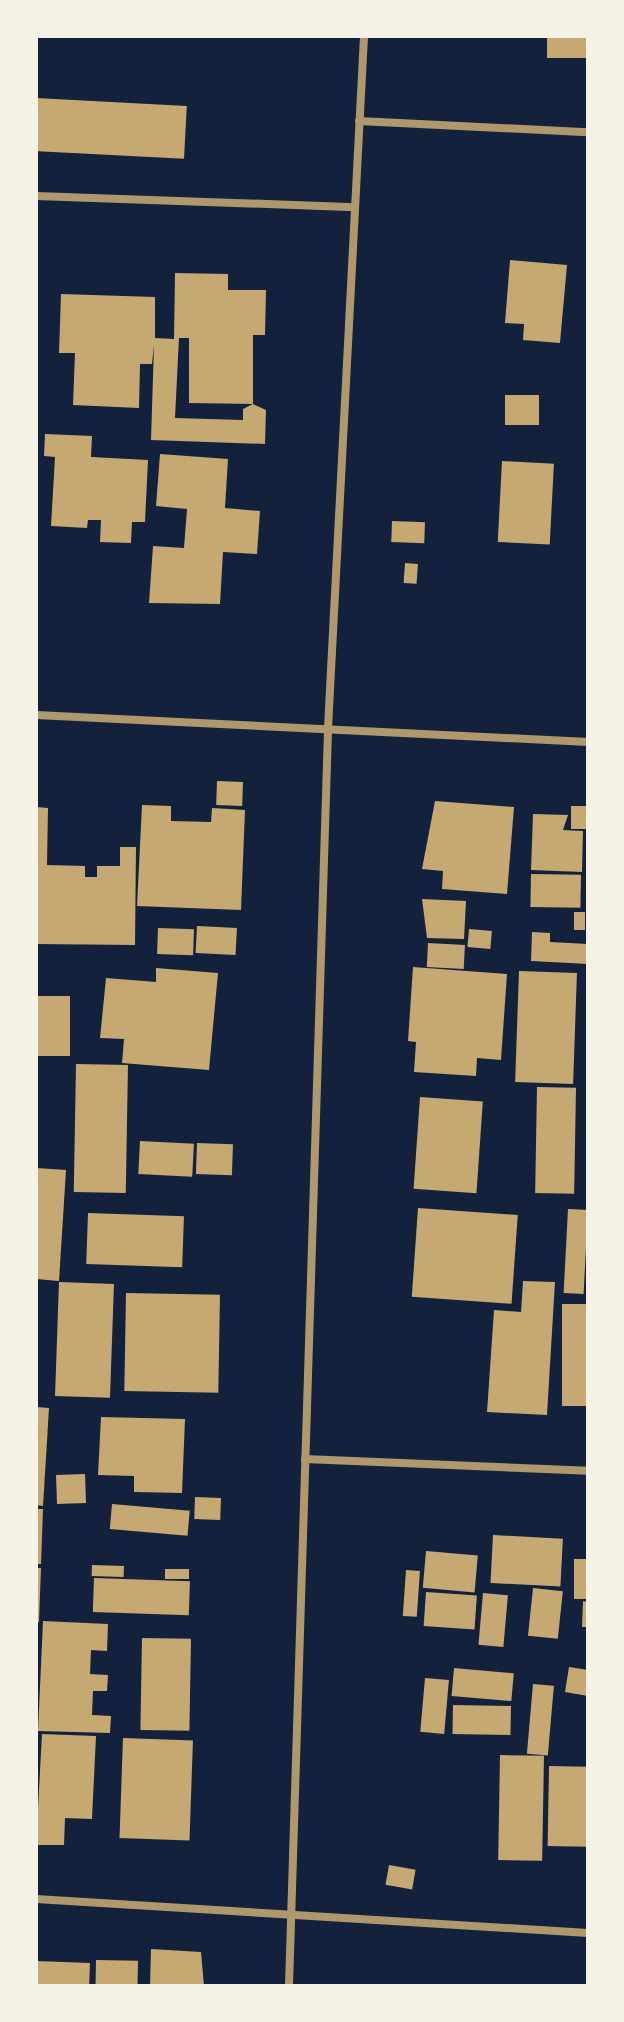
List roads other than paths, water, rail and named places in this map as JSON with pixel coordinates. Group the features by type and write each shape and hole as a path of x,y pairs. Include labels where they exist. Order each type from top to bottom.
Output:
{"street":[{"path":"289,1986 328,728 364,36"},
{"path":"359,121 588,132"},
{"path":"36,196 355,207"},
{"path":"36,715 588,742"},
{"path":"305,1459 588,1471"},
{"path":"36,1899 292,1919 588,1933"}]}
